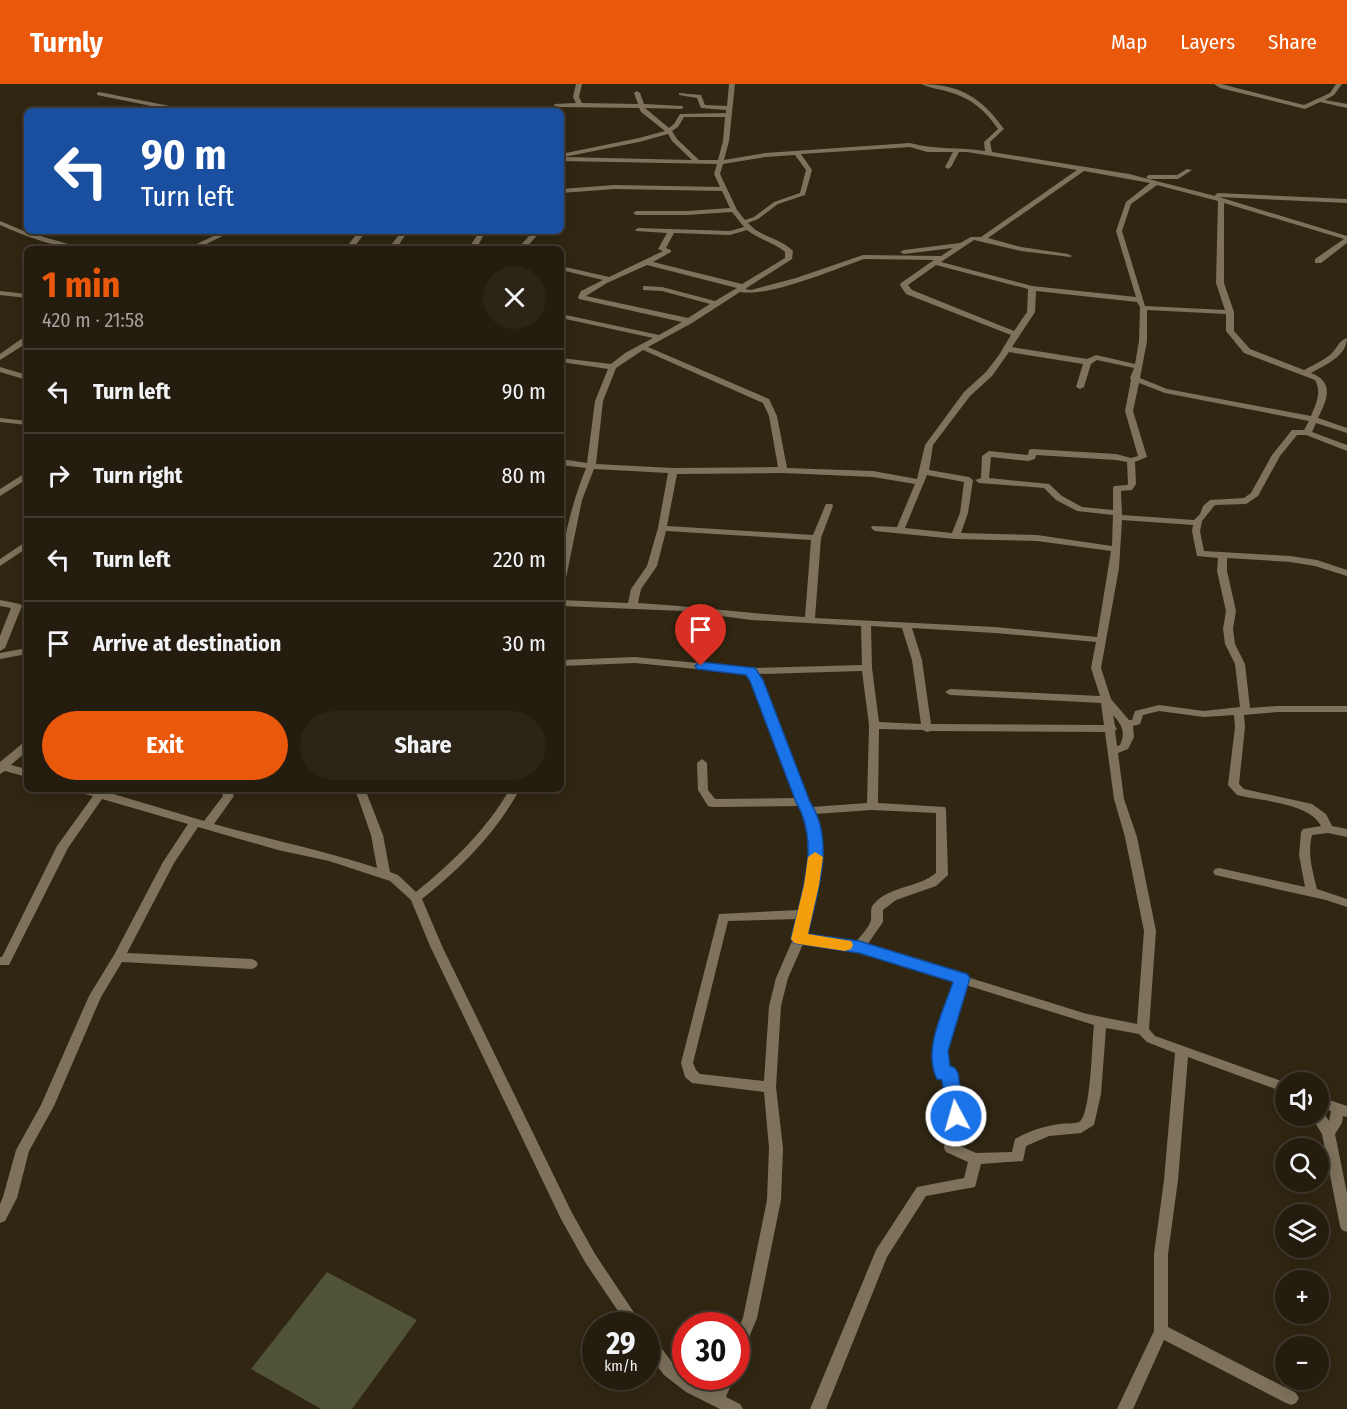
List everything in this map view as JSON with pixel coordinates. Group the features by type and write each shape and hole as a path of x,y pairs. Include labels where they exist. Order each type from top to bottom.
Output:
{"street":[{"path":"579,84 576,97 580,105"},
{"path":"564,564 578,500 591,466 599,401 613,367 642,347 788,260 790,255 781,244 757,235 745,226 734,210 717,172 721,162 732,84"},
{"path":"924,84 967,93 989,110 1001,129 987,142 988,154"},
{"path":"1218,84 1222,87 1305,107 1332,94 1340,84 1347,85"},
{"path":"637,93 643,111 669,131 674,140 698,162"},
{"path":"99,94 170,108"},
{"path":"681,94 699,96 703,107 729,112"},
{"path":"1319,100 1347,106"},
{"path":"558,108 556,105 681,107"},
{"path":"564,156 577,150 636,141 669,131 677,126 682,115 729,112"},
{"path":"564,158 721,162 797,153 910,145 927,150 957,150 1130,176 1205,195 1347,238"},
{"path":"948,167 957,150"},
{"path":"638,230 730,233 745,226 776,203 803,194 809,170 797,153"},
{"path":"982,238 1084,168"},
{"path":"1130,176 1179,177 1189,170"},
{"path":"985,480 986,456 989,454 1028,458 1032,457 1032,452 1042,452 1116,457 1131,461 1143,457 1129,411 1143,341 1142,304 1119,231 1128,203 1155,183"},
{"path":"564,191 615,187 724,189"},
{"path":"1205,195 1347,201"},
{"path":"1221,200 1220,283 1230,312 1230,331 1244,349 1305,372 1323,383 1323,391 1307,433"},
{"path":"636,213 734,210"},
{"path":"0,223 24,233"},
{"path":"672,231 662,249 669,251 648,263 608,279 584,293 582,297 689,321"},
{"path":"28,234 71,246"},
{"path":"197,246 223,234"},
{"path":"351,246 361,234"},
{"path":"524,246 535,234"},
{"path":"1015,334 906,291 904,285 973,238 982,238 1021,249 1068,256"},
{"path":"1318,261 1347,238"},
{"path":"648,263 751,292 799,280 863,257 963,244"},
{"path":"863,257 944,258"},
{"path":"936,263 1032,288 1142,304 1230,312"},
{"path":"564,269 608,279"},
{"path":"646,288 662,289 717,304"},
{"path":"902,530 924,472 929,445 967,394 989,374 1007,349 1031,312 1032,288"},
{"path":"0,293 24,296"},
{"path":"564,317 660,337"},
{"path":"1305,372 1334,356 1340,350 1342,343 1347,340"},
{"path":"0,358 24,341"},
{"path":"642,347 766,401 774,416 783,470"},
{"path":"1007,349 1088,362"},
{"path":"1080,387 1088,362 1096,357 1139,367"},
{"path":"565,360 613,367"},
{"path":"0,369 24,377"},
{"path":"1134,378 1165,391 1313,419 1347,431"},
{"path":"0,420 24,423"},
{"path":"1347,448 1307,433 1295,432 1276,454 1255,494 1246,501 1213,502 1206,508 1204,515 1197,523 1196,531 1200,554 1290,559 1317,563 1347,573"},
{"path":"1131,461 1132,484 1129,488 1117,488 1118,515 1114,568 1096,668 1112,729 1119,799 1131,837 1150,931 1143,1030"},
{"path":"564,462 673,471 783,470 873,474 920,482"},
{"path":"632,607 636,589 652,566 673,471"},
{"path":"924,472 969,480 1046,486 1059,498 1080,510 1197,523"},
{"path":"0,493 24,477"},
{"path":"955,536 964,513 969,480"},
{"path":"810,618 816,538 829,506"},
{"path":"662,528 816,538"},
{"path":"875,528 955,536 1028,537 1114,549"},
{"path":"0,563 24,546"},
{"path":"1223,555 1222,571 1231,611 1228,629 1230,645 1240,664 1242,710 1233,785 1241,792 1308,807 1322,816 1328,829"},
{"path":"0,603 22,606 0,648"},
{"path":"564,603 684,608 751,616 985,630 1101,640"},
{"path":"866,622 867,668 874,725 872,806"},
{"path":"906,627 917,660 927,729"},
{"path":"0,656 24,652"},
{"path":"564,663 635,660 750,671 867,668"},
{"path":"750,671 757,680 816,836 815,863 799,939 782,978 775,1006 771,1087 776,1148 774,1200 750,1318"},
{"path":"950,692 1106,700 1127,724 1129,737 1124,747 1113,752"},
{"path":"1127,724 1136,722 1139,713 1151,709 1204,714 1242,710 1347,709"},
{"path":"874,725 927,729 1049,726 1112,729"},
{"path":"1,767 24,748"},
{"path":"702,763 703,790 712,803 806,807 872,806 941,810 942,875 932,883 892,897 877,908 877,922 859,947"},
{"path":"1,767 24,772"},
{"path":"92,792 278,846 330,857 384,873 394,878 416,898 436,946 566,1215 590,1258 627,1312"},
{"path":"0,1218 10,1198 23,1150 47,1106 95,996 119,957 169,862 200,824 229,796 226,792"},
{"path":"361,792 377,834 384,873"},
{"path":"416,898 456,868 478,843 513,792"},
{"path":"0,962 5,962 63,846 100,794"},
{"path":"1312,893 1305,859 1305,839 1308,832 1328,829 1347,833"},
{"path":"1219,872 1347,903"},
{"path":"771,1087 697,1079 690,1073 687,1063 723,917 805,914"},
{"path":"799,939 859,947 962,978 1023,1000 1100,1022 1143,1030 1151,1039 1275,1084"},
{"path":"119,957 252,964"},
{"path":"962,978 939,1051 943,1074 949,1073 954,1093 956,1116 951,1148 975,1159 1018,1157 1020,1143 1026,1139 1065,1127 1081,1128 1089,1121 1095,1094 1100,1022"},
{"path":"1125,1409 1161,1331 1161,1254 1171,1180 1182,1049"},
{"path":"1328,1133 1342,1110"},
{"path":"1324,1126 1328,1133 1347,1226"},
{"path":"818,1409 881,1254 907,1211 922,1191 970,1183 975,1159"},
{"path":"1161,1331 1291,1398"},
{"path":"660,1358 669,1370 691,1387 735,1409"},
{"path":"717,1400 721,1390"}],"green space":[{"path":"327,1272 417,1320 352,1409 321,1409 251,1369"}],"slow traffic":[{"path":"815,857 812,885 799,939 845,945"}],"route":[{"path":"701,666 750,671 757,680 808,811 816,836 815,863 799,939 859,947 962,978 939,1051 943,1074 949,1073 956,1116"}]}
